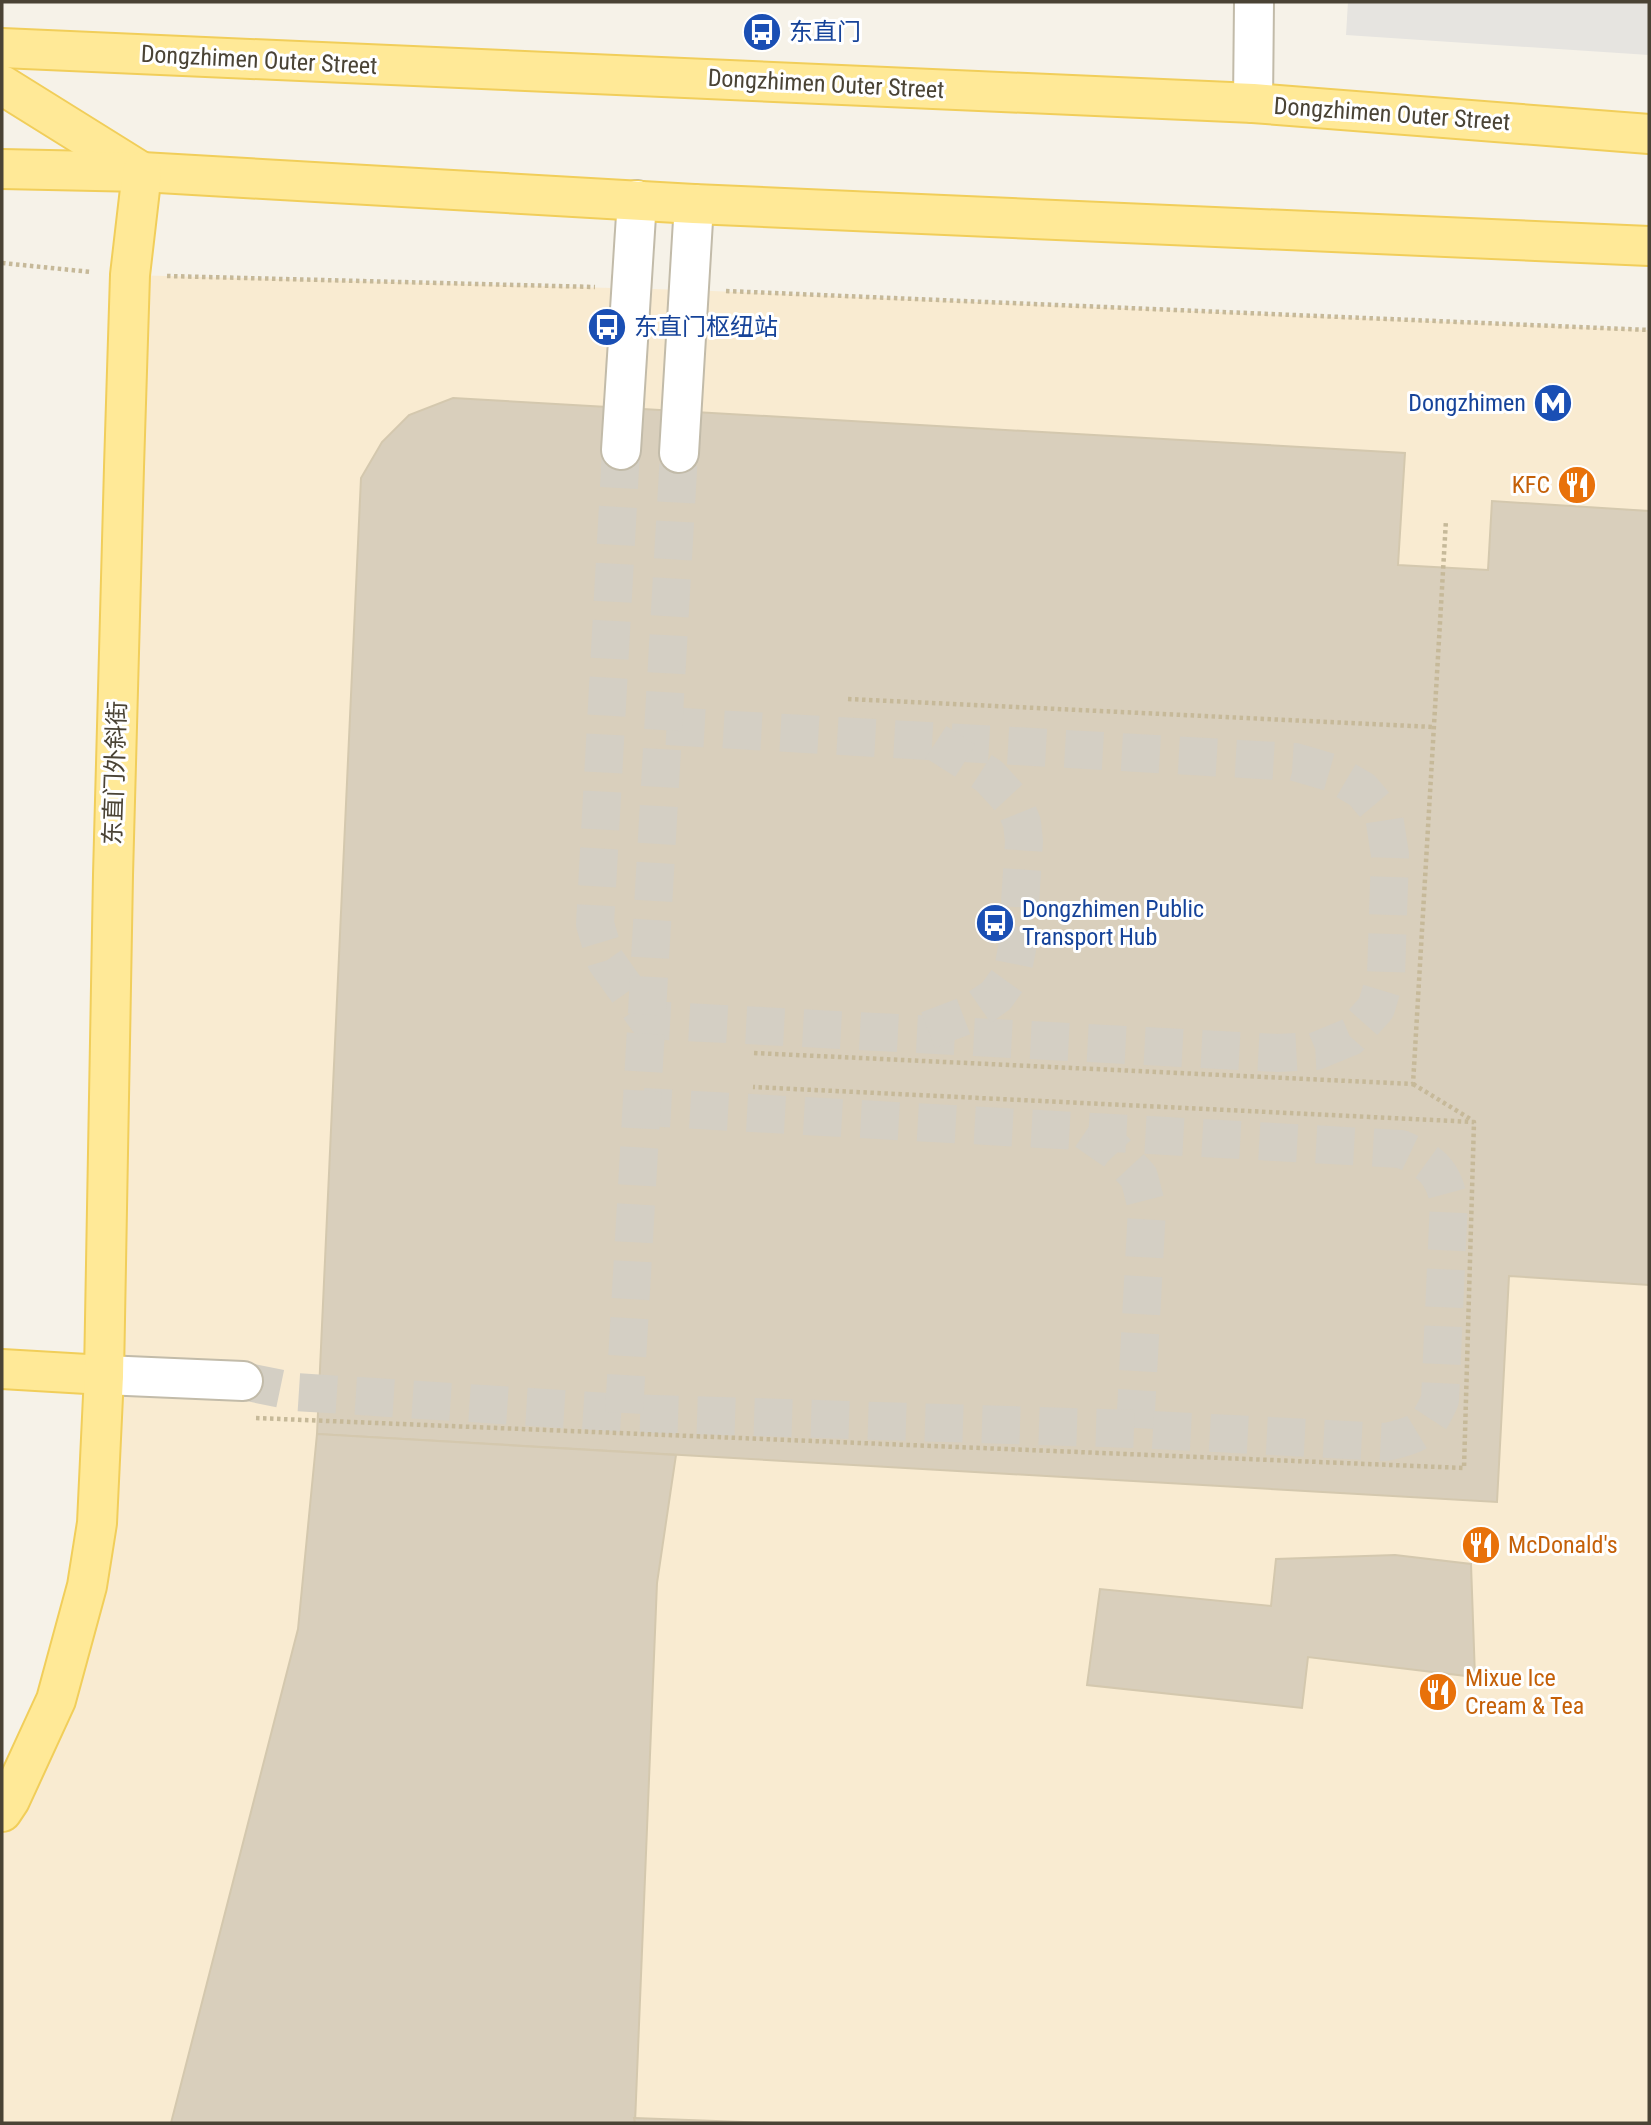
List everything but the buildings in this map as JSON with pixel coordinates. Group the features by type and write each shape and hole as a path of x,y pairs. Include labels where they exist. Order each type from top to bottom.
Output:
{"main road":[{"name":"Dongzhimen Outer Street","path":"2,48 1253,103 1649,134"},
{"path":"2,85 142,172"},
{"path":"2,169 142,172 694,204 1649,246"},
{"name":"东直门外斜街","path":"2,1812 55,1700 87,1586 97,1523 104,1375 112,889 130,275 142,172"},
{"path":"2,1369 104,1375"}],"street":[{"path":"1253,103 1254,2"},
{"path":"621,450 637,200"},
{"path":"679,453 694,204"},
{"path":"104,1375 243,1381"}],"path":[{"path":"2,263 130,275 632,288"},
{"path":"690,290 1649,330"},
{"path":"1413,1083 1446,520"},
{"path":"848,699 1434,727"},
{"path":"754,1053 1413,1083 1474,1122"},
{"path":"753,1087 1474,1122"},
{"path":"255,1418 1464,1468 1474,1122"}],"shaded area":[{"path":"1348,2 1649,2 1649,55 1346,35"},
{"path":"130,275 689,290 1649,330 1649,2123 2,2123 2,1812 87,1586"}],"tunnel":[{"path":"621,450 595,924 606,961 648,1020 1278,1053 1316,1051 1350,1037 1376,1008 1386,975 1390,855 1384,816 1362,790 1333,773 1295,762 665,726"},
{"path":"624,1413 679,453"},
{"path":"928,1030 970,1014 996,996 1012,974 1017,949 1024,841 1022,823 1014,803 989,776 936,742"},
{"path":"243,1381 296,1392 624,1413 1135,1429 1386,1442 1420,1430 1430,1419 1440,1400 1449,1202 1439,1174 1427,1163 1401,1149 643,1107"},
{"path":"1086,1131 1115,1151 1139,1177 1147,1208 1135,1429"}],"place":[{"name":"东直门","path":"762,32"},
{"name":"东直门枢纽站","path":"607,327"},
{"name":"Dongzhimen","path":"1553,403"},
{"name":"KFC","path":"1577,485"},
{"name":"Dongzhimen Public Transport Hub","path":"995,923"},
{"name":"McDonald's","path":"1481,1545"},
{"name":"Mixue Ice Cream & Tea","path":"1438,1692"}]}
